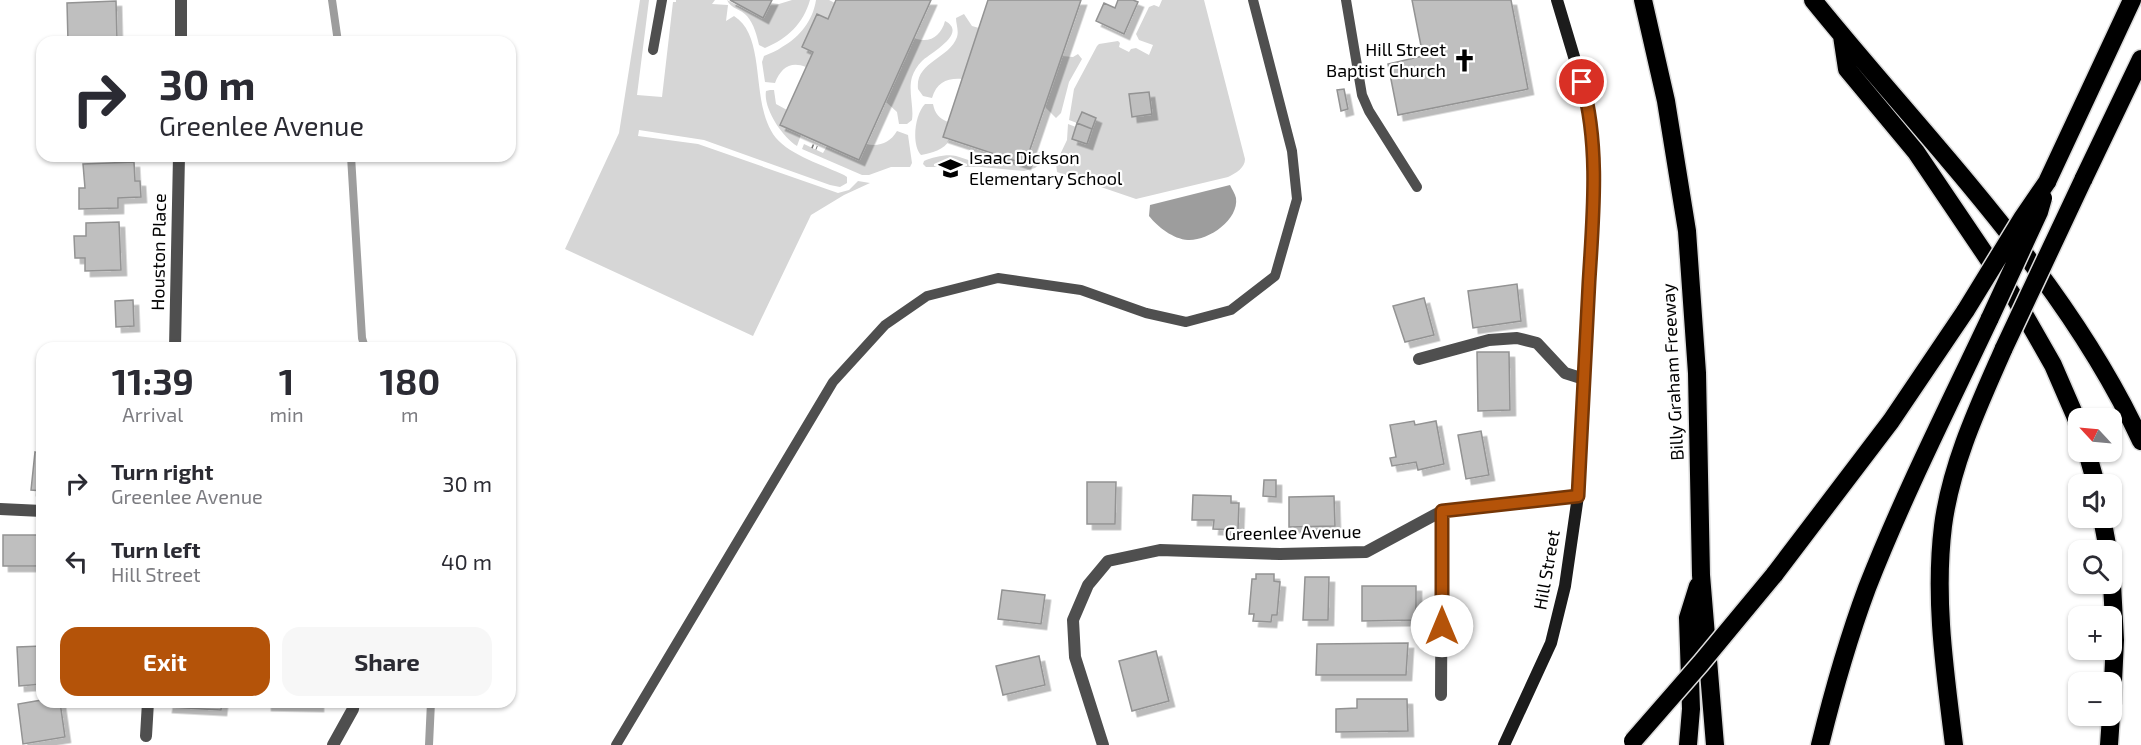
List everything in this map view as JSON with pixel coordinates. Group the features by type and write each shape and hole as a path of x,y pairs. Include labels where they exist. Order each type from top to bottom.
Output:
{"highway":[{"name":"Billy Graham Freeway","path":"1643,0 1666,101 1687,231 1697,373 1701,575 1715,745"},
{"path":"1813,0 1970,185 2057,298 2092,349 2123,402 2141,441"},
{"path":"1631,743 1774,575 1885,430 1966,310 2023,216 2047,182 2132,0"},
{"path":"1842,36 1847,69 1916,152 2016,300 2053,365 2072,408"},
{"path":"1954,745 1942,644 1940,575 1944,524 1955,473 1970,428 2004,348 2141,59"},
{"path":"1820,745 1831,698 1867,588 1913,481 2039,212 2047,182"},
{"path":"1688,745 1691,709 1688,618 1701,575"},
{"path":"2113,594 2115,640 2113,672"},
{"path":"2109,745 2110,726"}],"street":[{"path":"181,0 181,36"},
{"name":"Hill Street","path":"1504,745 1551,643 1565,586 1578,496 1593,219 1593,147 1587,100 1557,0"},
{"name":"Houston Place","path":"175,342 179,162"},
{"path":"1419,359 1489,340 1517,338 1537,343 1565,373 1584,379"},
{"name":"Greenlee Avenue","path":"1103,745 1075,657 1073,620 1088,585 1108,561 1160,550 1280,554 1365,552 1442,511 1578,496"},
{"path":"0,509 36,511"},
{"path":"1441,695 1442,511"},
{"path":"146,736 148,708"},
{"path":"333,745 354,708"}],"lane":[{"path":"653,50 662,0"},
{"path":"616,745 833,382 885,325 927,296 998,278 1081,290 1146,313 1186,322 1230,310 1275,276 1297,199 1292,151 1253,0"},
{"path":"1346,0 1362,95 1369,111 1417,187"}],"shaded area":[{"path":"640,0 649,0 637,95 662,97 673,2 676,0 715,0 712,4 728,5 726,21 734,16 744,26 751,39 763,108 776,138 799,155 844,175 847,177 847,183 840,187 830,185 704,140 639,130 638,136 698,144 838,193 849,190 858,181 870,183 844,195 811,215 753,336 565,249 619,133"},
{"path":"727,0 762,18 771,3 810,0 794,29 781,40 765,48 759,45 747,16"},
{"path":"816,0 829,0 835,3 828,19 817,14 813,52 806,67 791,65 780,73 775,83 765,82 762,62 764,56 789,43 800,33 809,21"},
{"path":"1162,0 1204,0 1245,159 1242,168 1228,177 1136,199 1057,172 1056,163 1067,140 1068,124 1076,127 1072,139 1087,144 1096,118 1082,112 1077,123 1069,120 1074,89 1097,46 1118,41 1119,47 1129,52 1136,48 1149,55 1153,45 1139,40 1136,34 1149,7 1154,5 1159,7"},
{"path":"964,14 972,26 979,28 962,79 943,82 932,98 923,96 918,89 918,80 927,66 953,44 958,35 956,18"},
{"path":"945,21 953,31 945,43 922,61 916,69 911,82 912,120 907,124 899,124 897,112 886,102 914,38 925,40 938,35"},
{"path":"1078,54 1082,59 1069,82 1061,113 1056,118 1045,107 1062,56 1073,57"},
{"path":"774,90 776,104 787,110 781,125 801,135 797,146 785,136 767,106 766,91"},
{"path":"925,104 933,104 938,115 948,122 943,137 949,140 941,149 921,155 915,137 919,115"},
{"path":"897,131 908,135 912,163 910,167 891,167 869,175 862,175 802,149 804,144 823,153 827,146 859,160 866,144 884,143 891,139"},
{"path":"1045,151 1046,159 1035,168 1024,171 981,167 926,167 923,164 924,161 948,155 980,164 989,164 994,154 1025,164 1029,153"},
{"path":"1230,185 1236,198 1233,214 1221,228 1204,237 1188,240 1171,235 1149,216 1150,205"}],"building":[{"path":"730,0 772,0 763,18"},
{"path":"836,0 931,0 859,160 780,125 813,52 802,47 817,14 828,19"},
{"name":"Isaac Dickson Elementary School","path":"988,0 1081,0 1025,164 943,137"},
{"path":"1118,0 1138,2 1124,34 1096,21 1104,3 1115,8"},
{"name":"Hill Street Baptist Church","path":"1412,0 1511,0 1528,89 1398,115 1388,64 1423,56"},
{"path":"116,1 117,36 68,36 67,3"},
{"path":"1344,89 1348,109 1341,111 1337,90"},
{"path":"1149,92 1152,114 1132,117 1129,94"},
{"path":"1082,112 1096,118 1092,129 1077,123"},
{"path":"1077,123 1092,129 1087,144 1072,139"},
{"path":"134,162 135,181 140,181 141,197 118,198 118,208 79,209 79,188 85,188 83,164"},
{"path":"119,222 121,270 85,271 85,258 75,258 74,236 86,236 86,223"},
{"path":"1517,284 1521,321 1473,328 1468,291"},
{"path":"1424,298 1434,335 1405,342 1393,306"},
{"path":"133,300 134,326 116,327 115,301"},
{"path":"1477,352 1509,352 1510,410 1478,411"},
{"path":"1414,421 1415,425 1436,421 1444,464 1418,470 1416,462 1392,466 1390,458 1396,457 1390,425"},
{"path":"1481,431 1489,475 1466,479 1458,435"},
{"path":"35,452 36,490 31,490"},
{"path":"1264,480 1276,480 1276,497 1263,496"},
{"path":"1087,482 1116,482 1115,524 1087,524"},
{"path":"1193,495 1231,496 1231,503 1239,503 1238,530 1213,529 1214,520 1192,520"},
{"path":"1334,496 1335,526 1289,527 1289,497"},
{"path":"3,535 36,535 36,566 3,566"},
{"path":"1256,574 1274,574 1274,581 1280,582 1277,615 1272,615 1271,622 1253,621 1254,614 1249,614 1252,579 1256,579"},
{"path":"1305,577 1329,577 1328,620 1303,620"},
{"path":"1362,586 1416,586 1416,620 1362,621"},
{"path":"1002,590 1045,595 1041,624 998,619"},
{"path":"1408,643 1406,675 1316,675 1317,644"},
{"path":"36,646 36,685 19,686 17,647"},
{"path":"1156,651 1169,701 1132,711 1119,661"},
{"path":"1039,656 1045,685 1003,695 996,666"},
{"path":"1357,699 1407,699 1408,731 1336,732 1336,709 1357,708"},
{"path":"36,701 36,708 61,708 65,737 23,744 18,704"},
{"path":"185,708 221,708 221,710"}],"waterway":[{"path":"332,0 337,36"},
{"path":"351,162 363,342"},
{"path":"429,745 431,708"}],"place":[{"name":"Hill Street Baptist Church","path":"1464,60"},
{"name":"Isaac Dickson Elementary School","path":"951,168"}],"route":[{"path":"1442,626 1442,511 1578,496 1593,219 1593,147 1587,100 1582,82"}]}
